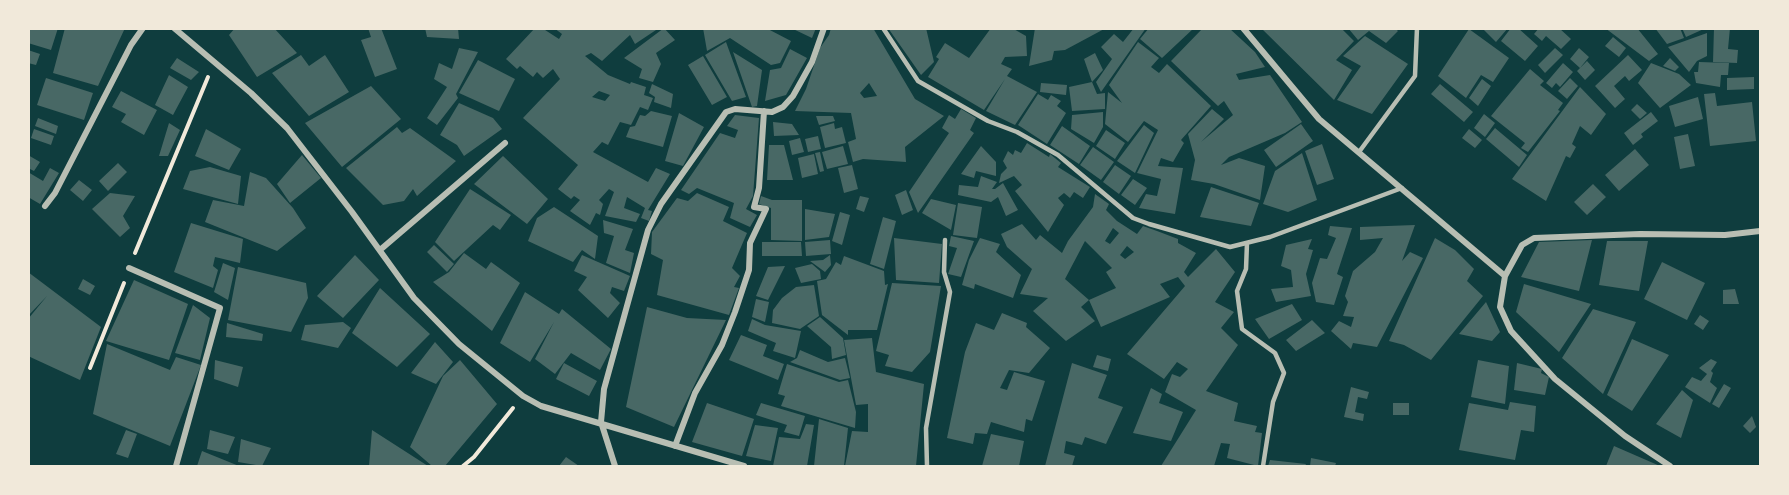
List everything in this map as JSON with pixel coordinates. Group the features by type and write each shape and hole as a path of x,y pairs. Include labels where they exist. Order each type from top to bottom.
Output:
{"street":[{"path":"45,207 131,45 143,28"},
{"path":"174,28 251,93 287,128 414,298 459,344 523,396 541,406 744,466"},
{"path":"615,466 601,422 607,378 648,230 661,204 726,112 735,109 772,112 783,107 793,96 812,62 824,28"},
{"path":"1243,28 1319,119 1505,276"},
{"path":"675,446 695,393 722,345 735,312 749,270 750,243 766,209 754,207 759,188 764,111"},
{"path":"380,250 505,143"},
{"path":"1670,466 1625,436 1555,379 1511,331 1500,308 1505,276 1521,244 1534,238 1640,234 1725,235 1761,231"},
{"path":"129,268 220,308 176,466"}],"lane":[{"path":"883,28 918,81 987,121 1017,132 1058,155 1133,218 1226,246 1247,243 1402,188"},
{"path":"1359,152 1415,76 1417,28"},
{"path":"927,466 927,428 950,292 944,272 945,240"},
{"path":"1247,243 1246,269 1237,291 1242,329 1275,353 1284,373 1273,402 1263,466"}],"path":[{"path":"90,368 129,268 215,63"},
{"path":"463,466 474,457 523,396"}],"building":[{"path":"28,28 58,28 51,50 28,43"},
{"path":"65,28 125,28 98,86 53,73"},
{"path":"235,28 274,28 297,53 257,77 229,35"},
{"path":"368,28 381,28 397,69 375,77 361,40 371,37"},
{"path":"425,28 458,28 459,39 427,37"},
{"path":"535,28 542,28 559,39 562,34 554,28 659,28 635,44 630,35 602,61 591,53 585,56 608,75 630,84 631,82 646,87 644,95 653,98 648,110 640,107 631,125 620,122 608,145 602,142 593,152 648,182 656,168 670,174 648,210 652,211 649,221 641,218 645,208 627,197 624,208 640,214 636,222 605,216 614,192 609,189 599,200 603,204 600,215 596,213 590,225 570,211 580,200 574,196 571,199 558,189 578,165 523,118 560,79 553,69 543,78 537,72 533,77 520,66 517,69 506,59","holes":["599,91 610,95 605,101 592,97"]},
{"path":"664,28 675,40 656,53 661,64 653,82 639,78 642,69 624,58"},
{"path":"703,28 766,28 791,41 780,63 771,65 730,38 707,51"},
{"path":"791,28 816,28 812,38"},
{"path":"831,28 873,28 915,99 944,116 905,147 906,162 863,159 853,162 848,142 856,139 851,113 795,111 806,89 820,48","holes":["869,83 877,96 864,98 860,93"]},
{"path":"888,28 926,28 934,62 921,75"},
{"path":"991,28 1012,28 1026,36 1027,56 1005,57 1001,64 1012,69 1007,76 1037,92 1015,125 986,111 1005,79 984,110 928,77 945,43 969,58"},
{"path":"1035,28 1106,28 1065,50 1054,51 1052,60 1029,66"},
{"path":"1134,28 1146,28 1101,92 1096,82 1112,59 1101,47 1114,34 1123,42"},
{"path":"1149,28 1194,28 1162,58 1140,39"},
{"path":"1203,28 1229,28 1255,52 1265,67 1236,74 1239,80 1270,75 1302,122 1285,133 1229,157 1221,165 1239,158 1265,166 1260,200 1214,184 1191,180 1195,160 1188,134 1212,109 1224,119 1201,142 1233,115 1224,101 1218,106 1171,61"},
{"path":"1261,28 1341,28 1354,41 1336,60 1352,70 1334,100"},
{"path":"1348,28 1395,28 1398,31 1386,43 1369,31 1358,40"},
{"path":"1482,28 1508,28 1496,42"},
{"path":"1511,28 1518,28 1538,46 1525,61 1501,41"},
{"path":"1539,28 1559,28 1571,39 1561,49 1546,36 1542,41 1534,34"},
{"path":"1605,28 1637,28 1658,54 1649,61"},
{"path":"1655,28 1680,28 1684,38 1667,44"},
{"path":"1682,28 1706,28 1686,37"},
{"path":"1714,28 1730,28 1728,49 1738,50 1737,63 1713,62"},
{"path":"1469,29 1509,58 1493,82 1481,75 1466,98 1438,76"},
{"path":"1707,33 1707,56 1697,61 1689,72 1668,47"},
{"path":"1365,36 1408,64 1372,114 1337,100 1361,66 1343,56"},
{"path":"1613,37 1626,48 1619,57 1605,46"},
{"path":"726,42 746,97 732,101 705,55"},
{"path":"1138,42 1159,58 1151,67 1159,73 1167,64 1211,106 1181,140 1184,143 1173,162 1161,158 1158,166 1183,168 1175,214 1139,208 1146,194 1157,196 1161,179 1137,173 1158,130 1144,121 1128,142 1105,124 1108,92 1122,103 1109,85"},
{"path":"459,48 478,52 456,94 458,98 437,125 427,118 447,87 434,79 439,63 452,69"},
{"path":"1555,48 1563,55 1545,73 1538,65"},
{"path":"1579,48 1589,57 1580,68 1570,59"},
{"path":"790,49 807,58 786,95 765,101 770,70 781,68"},
{"path":"28,50 40,54 36,65 28,63"},
{"path":"733,52 762,70 757,106 752,107"},
{"path":"1095,53 1103,70 1092,82 1084,59"},
{"path":"301,55 309,66 325,55 349,92 309,116 272,73"},
{"path":"1628,55 1642,70 1629,81 1625,76 1614,86 1625,99 1615,108 1595,86"},
{"path":"703,56 727,97 712,105 688,65"},
{"path":"177,58 199,72 191,80 170,68"},
{"path":"1670,58 1679,67 1675,71 1663,66"},
{"path":"478,60 515,79 499,111 459,93"},
{"path":"1587,61 1595,70 1585,80 1577,71"},
{"path":"1699,62 1729,63 1728,75 1721,75 1720,87 1696,83 1694,72 1698,72"},
{"path":"1563,63 1573,72 1560,87 1556,83 1552,88 1546,83"},
{"path":"1651,63 1679,74 1691,85 1660,108 1638,83"},
{"path":"1530,69 1544,81 1540,85 1563,103 1558,110 1560,111 1528,152 1521,148 1525,143 1491,116"},
{"path":"169,75 188,87 173,115 155,105"},
{"path":"1754,77 1754,89 1727,90 1727,78"},
{"path":"46,78 93,93 84,120 37,105"},
{"path":"1570,78 1578,86 1567,99 1558,91"},
{"path":"1482,79 1491,86 1478,106 1469,98"},
{"path":"1092,82 1097,94 1105,93 1105,109 1072,111 1069,87"},
{"path":"1041,83 1067,85 1066,95 1040,92"},
{"path":"652,84 673,94 671,108 654,102 655,97 649,93"},
{"path":"1440,84 1473,112 1464,122 1431,94"},
{"path":"371,86 401,119 342,167 305,123"},
{"path":"1580,87 1606,114 1591,135 1580,126 1572,144 1576,147 1570,158 1566,156 1546,201 1512,179"},
{"path":"121,91 157,110 144,135 121,122 126,114 112,107"},
{"path":"1715,93 1717,106 1752,102 1756,141 1710,146 1704,94"},
{"path":"1038,94 1048,100 1051,95 1061,101 1057,106 1066,113 1047,144 1018,125"},
{"path":"1698,97 1703,119 1675,127 1669,106"},
{"path":"459,103 493,118 502,129 464,156 457,145 440,135"},
{"path":"1637,104 1647,113 1640,119 1631,110"},
{"path":"961,109 976,118 970,130 974,133 918,213 909,192 949,133 942,128 949,115 955,119"},
{"path":"651,111 672,116 663,147 626,137 630,127 635,126 640,115 645,116"},
{"path":"1103,112 1103,127 1094,143 1071,129 1072,115"},
{"path":"1651,112 1658,121 1641,134 1643,137 1633,145 1624,133"},
{"path":"679,113 704,127 683,166 665,161"},
{"path":"1484,114 1495,123 1485,137 1474,128"},
{"path":"735,115 759,118 753,196 746,209 757,215 750,227 730,218 734,203 697,188 689,194 681,190 720,133 735,138 738,130 727,126"},
{"path":"816,116 833,116 835,121 819,125"},
{"path":"38,118 58,126 56,134 35,126"},
{"path":"773,122 792,124 799,135 774,136"},
{"path":"169,123 180,130 168,156 159,156"},
{"path":"834,123 835,129 842,127 846,143 825,148 820,127"},
{"path":"1301,124 1313,141 1276,167 1264,150"},
{"path":"1144,125 1154,133 1135,173 1117,161"},
{"path":"1062,126 1090,146 1079,164 1050,145"},
{"path":"397,127 402,133 410,128 456,161 417,196 413,189 404,201 383,205 346,168"},
{"path":"1495,128 1527,155 1519,167 1486,139"},
{"path":"34,129 54,136 51,145 31,138"},
{"path":"206,129 241,149 229,170 195,156"},
{"path":"1469,129 1482,140 1475,148 1462,138"},
{"path":"1106,130 1125,143 1115,159 1096,146"},
{"path":"1688,134 1695,166 1680,169 1674,137"},
{"path":"818,136 821,149 808,152 805,139"},
{"path":"800,138 804,152 792,155 789,141"},
{"path":"1027,143 1049,157 1050,154 1061,163 1058,167 1090,187 1083,198 1074,192 1070,198 1064,193 1058,198 1064,205 1048,232 1015,191 1022,185 1014,176 999,183 1001,174 1007,168 1003,161 1008,151 1013,155 1015,150 1021,153"},
{"path":"1322,144 1334,179 1317,185 1305,151"},
{"path":"769,145 784,145 793,180 767,180"},
{"path":"843,146 848,164 827,169 822,152"},
{"path":"981,146 996,162 996,176 976,171 974,178 961,174"},
{"path":"1093,147 1114,162 1101,180 1080,165"},
{"path":"1635,149 1649,165 1619,191 1605,175"},
{"path":"820,152 824,171 820,172 815,153"},
{"path":"1302,153 1317,200 1288,212 1263,204 1275,171"},
{"path":"814,154 818,174 802,178 798,158"},
{"path":"28,155 40,162 34,171 28,168"},
{"path":"302,155 321,178 290,203 277,184"},
{"path":"503,156 548,199 527,224 474,184"},
{"path":"118,163 127,172 108,191 99,181"},
{"path":"852,165 858,189 844,193 838,168"},
{"path":"1115,165 1131,176 1119,194 1103,182"},
{"path":"210,167 241,176 238,204 183,189 190,171"},
{"path":"50,168 59,173 40,204 28,197 28,172 43,181"},
{"path":"250,172 266,178 293,208 306,228 277,251 205,222 213,200 244,206"},
{"path":"981,176 997,182 992,189 1003,183 1018,210 1006,216 998,197 991,202 958,195 959,185 978,187"},
{"path":"1133,179 1147,188 1135,205 1121,195"},
{"path":"79,180 92,190 83,201 70,190"},
{"path":"1593,184 1606,197 1587,215 1574,202"},
{"path":"1211,187 1259,203 1251,226 1200,217"},
{"path":"470,189 511,215 500,230 493,225 454,261 435,242"},
{"path":"906,190 913,210 902,215 895,195"},
{"path":"110,193 135,196 123,216 130,228 120,237 92,209"},
{"path":"697,193 729,207 723,221 747,233 732,268 740,276 734,287 739,288 729,315 657,295 663,260 651,254 652,232 677,198 688,201"},
{"path":"1095,194 1109,204 1106,210 1117,221 1137,234 1143,226 1178,239 1178,243 1196,253 1184,272 1188,277 1216,249 1235,272 1215,302 1234,312 1221,328 1238,345 1206,391 1238,403 1234,421 1257,426 1255,432 1262,433 1258,466 1227,458 1230,444 1221,443 1214,466 1161,466 1196,410 1165,392 1172,374 1180,377 1188,369 1177,362 1164,379 1127,354 1185,286 1178,277 1160,284 1170,297 1101,327 1089,300 1081,307 1095,321 1066,341 1033,311 1048,298 1020,294 1032,269 1007,247 1001,234 1022,224 1036,240 1040,235 1062,253 1093,207","holes":["1113,228 1119,233 1110,244 1105,241","1085,241 1112,268 1106,272 1116,288 1089,300 1065,279","1127,246 1134,252 1125,259 1120,255"]},
{"path":"761,196 772,200 802,200 802,241 771,240 771,208 759,204"},
{"path":"860,196 869,198 864,212 856,209"},
{"path":"931,199 956,205 951,230 922,213"},
{"path":"958,203 982,207 977,238 953,235"},
{"path":"554,207 598,236 595,259 582,250 573,262 528,241 537,218"},
{"path":"805,209 835,214 829,237 805,240"},
{"path":"840,212 850,215 842,245 832,241"},
{"path":"883,217 896,221 884,269 870,264"},
{"path":"603,220 633,229 625,250 634,253 630,273 606,263 614,236 604,233"},
{"path":"191,223 243,239 240,263 215,257 213,266 218,270 213,288 174,272"},
{"path":"1415,225 1402,261 1410,252 1423,258 1377,347 1353,343 1351,349 1331,331 1339,321 1351,327 1354,317 1343,316 1348,302 1345,296 1353,271 1375,252 1383,238 1360,240 1360,227"},
{"path":"1330,226 1352,228 1337,274 1343,277 1334,305 1316,302 1312,283 1320,258 1327,259 1336,238 1328,235"},
{"path":"951,236 974,241 961,277 948,274 957,248 949,246"},
{"path":"894,238 942,244 939,283 896,280"},
{"path":"980,238 1000,244 996,252 1021,275 1013,298 975,284 974,289 962,285 969,260"},
{"path":"1435,238 1455,250 1474,269 1467,281 1483,296 1431,360 1404,345 1389,341"},
{"path":"1312,239 1308,249 1313,250 1306,274 1311,296 1276,302 1271,289 1293,287 1291,270 1281,266 1286,245"},
{"path":"830,240 831,254 806,256 805,242"},
{"path":"1592,240 1579,291 1521,277 1539,242"},
{"path":"1607,241 1648,241 1639,291 1599,285"},
{"path":"762,242 801,242 802,256 762,256"},
{"path":"434,245 454,264 447,272 427,252"},
{"path":"464,253 486,269 491,262 520,283 492,331 433,282 449,272"},
{"path":"355,255 379,280 343,318 317,296"},
{"path":"582,255 630,276 624,291 612,287 610,293 620,303 608,318 578,290 587,277 574,271"},
{"path":"830,255 831,265 825,272 810,261 823,260"},
{"path":"844,256 884,271 885,285 888,284 877,330 848,330 848,335 822,315 817,281 826,279 836,262 841,265"},
{"path":"1662,262 1705,283 1687,320 1644,299"},
{"path":"223,263 235,268 228,300 214,292"},
{"path":"812,264 820,271 821,279 801,283 795,268"},
{"path":"785,266 768,300 756,296 768,267"},
{"path":"238,267 306,283 308,298 291,332 228,320"},
{"path":"28,272 101,327 80,380 28,356 28,319 47,296 28,316"},
{"path":"83,279 95,286 90,295 78,289"},
{"path":"134,280 188,304 169,360 106,341"},
{"path":"892,283 941,286 930,352 912,372 885,366 889,355 876,351"},
{"path":"1524,284 1591,304 1559,352 1516,312"},
{"path":"814,285 819,316 800,329 772,323 773,310 782,298 796,287"},
{"path":"380,288 430,334 397,367 352,333"},
{"path":"1735,289 1739,304 1723,304 1723,290"},
{"path":"525,292 559,314 562,309 611,349 600,370 571,353 555,374 535,359 554,322 530,362 500,343"},
{"path":"756,299 769,302 765,322 752,317"},
{"path":"1486,302 1500,332 1492,341 1459,334"},
{"path":"1292,304 1302,320 1269,339 1255,319"},
{"path":"193,305 210,318 200,360 175,353"},
{"path":"647,307 687,318 726,320 674,427 626,407"},
{"path":"1593,309 1636,322 1603,394 1562,358"},
{"path":"1002,313 1027,323 1026,327 1050,348 1029,373 1009,370 1000,388 1007,390 1014,372 1045,381 1032,421 1026,419 1024,432 991,422 987,434 975,433 973,444 947,438 965,352 976,323 994,330"},
{"path":"1700,315 1709,321 1703,330 1694,324"},
{"path":"820,317 843,338 846,355 832,359 831,347 807,326"},
{"path":"752,319 765,325 801,331 795,358 773,351 776,343 748,331"},
{"path":"1312,320 1325,333 1296,351 1286,340"},
{"path":"343,322 351,328 338,348 301,340 305,325"},
{"path":"227,323 263,334 262,341 226,337"},
{"path":"741,335 767,345 763,356 784,364 778,380 729,360"},
{"path":"872,338 876,372 924,384 916,466 845,466 852,431 868,432 868,404 856,405 844,340"},
{"path":"1632,339 1669,355 1632,411 1607,395"},
{"path":"435,342 453,362 436,384 411,373"},
{"path":"107,344 170,370 176,357 201,365 170,446 93,414"},
{"path":"800,350 828,362 845,358 850,378 840,380 790,362 797,358"},
{"path":"1097,355 1111,359 1108,371 1093,367"},
{"path":"1711,359 1717,362 1711,371 1713,373 1710,382 1717,388 1710,403 1685,387 1692,377 1701,381 1707,374 1699,368"},
{"path":"215,360 243,367 238,387 214,379"},
{"path":"460,360 497,404 445,466 432,466 410,447 443,376"},
{"path":"1478,360 1509,366 1505,404 1471,397"},
{"path":"564,363 597,381 589,396 556,379"},
{"path":"1072,363 1107,375 1098,398 1123,407 1106,444 1085,437 1082,445 1066,441 1064,453 1075,456 1072,466 1045,466"},
{"path":"1517,363 1542,369 1541,373 1549,377 1545,395 1514,390"},
{"path":"787,364 839,382 848,380 856,412 855,428 781,406 785,396 778,394"},
{"path":"1724,384 1731,388 1719,408 1712,404"},
{"path":"1351,387 1369,392 1367,399 1358,397 1355,412 1364,414 1363,421 1344,417"},
{"path":"1151,388 1162,394 1159,403 1183,412 1171,441 1133,433"},
{"path":"1682,390 1693,400 1681,438 1656,424"},
{"path":"1510,402 1536,406 1534,432 1521,430 1515,460 1459,450 1469,403 1508,410"},
{"path":"707,403 754,419 742,456 692,442"},
{"path":"761,403 805,416 799,436 784,432 787,425 756,415"},
{"path":"1393,403 1409,403 1409,415 1393,415"},
{"path":"1752,416 1756,427 1750,433 1743,426"},
{"path":"819,419 848,428 844,466 814,466"},
{"path":"806,424 814,425 807,466 773,466 779,437 800,439"},
{"path":"755,425 778,428 771,461 746,456"},
{"path":"126,430 137,434 128,458 116,454"},
{"path":"210,430 235,437 228,454 207,449"},
{"path":"372,430 428,466 369,466"},
{"path":"991,434 1024,441 1019,466 982,466"},
{"path":"241,439 271,448 262,466 238,462"},
{"path":"1614,446 1660,466 1606,466"},
{"path":"202,451 239,466 197,466"},
{"path":"566,457 579,466 559,466"},
{"path":"1311,458 1336,463 1335,466 1310,466"},
{"path":"1270,460 1306,464 1305,466 1268,466"}]}
